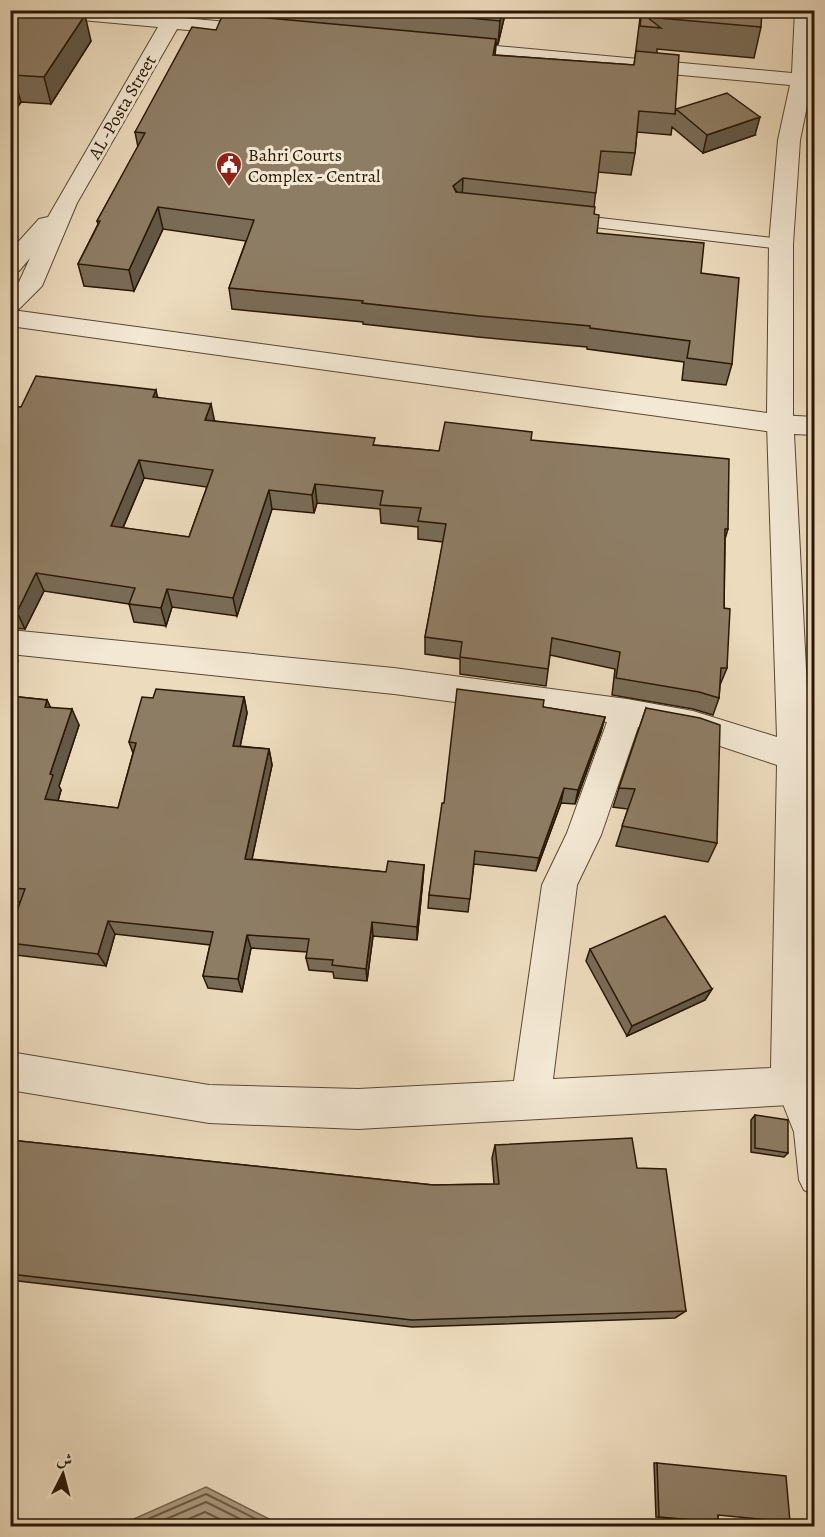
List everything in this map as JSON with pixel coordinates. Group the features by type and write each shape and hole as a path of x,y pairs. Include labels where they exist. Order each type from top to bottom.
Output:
{"street":[{"path":"38,10 175,17 278,32"},
{"path":"10,1071 208,1104 358,1109 531,1099 802,1088 804,760 780,424 781,244 789,140 808,80 805,10"},
{"name":"AL -Posta Street","path":"66,202 175,17"},
{"path":"433,46 808,80"},
{"path":"10,266 66,202"},
{"path":"10,303 30,286 66,202"},
{"path":"10,318 146,339 780,424 814,426"},
{"path":"10,642 394,681 627,712 693,724 804,760"},
{"path":"531,1099 560,885 584,835 627,712"}],"lane":[{"path":"544,217 781,244"},
{"path":"802,1088 814,1180"}],"water":[{"path":"206,1487 283,1526 118,1526"}],"building":[{"path":"10,10 42,10 85,15 44,77 13,75 10,79"},
{"path":"386,10 502,10 500,21"},
{"path":"642,10 762,10 761,27 647,17 661,28 640,26"},
{"path":"223,14 496,39 493,55 634,65 636,51 679,55 675,114 639,111 635,153 601,151 596,193 463,178 453,186 456,192 595,207 594,214 599,215 597,233 704,243 701,273 739,278 732,364 687,358 690,341 590,328 590,326 229,288 254,220 158,207 129,270 78,264 100,221 97,221 145,133 135,132 192,27 216,30"},
{"path":"727,93 760,117 707,135 676,109"},
{"path":"36,376 156,390 153,397 211,404 205,420 375,438 373,445 439,451 445,422 532,432 531,440 729,459 724,608 730,609 727,668 721,668 719,698 699,692 616,678 620,652 552,638 548,669 460,657 462,642 425,637 446,524 418,521 421,508 380,505 383,491 315,484 312,495 269,490 233,598 167,589 161,608 129,604 135,588 36,573 17,612 10,611 10,406 21,407","holes":["139,460 213,470 189,537 111,526"]},
{"path":"156,689 244,697 233,746 269,749 245,859 386,872 388,861 424,865 417,927 372,922 366,969 332,965 333,960 306,958 309,939 247,935 238,979 203,976 213,932 108,921 98,954 10,943 10,930 25,889 10,888 10,696 47,700 45,707 72,709 50,774 53,775 45,799 118,808 136,743 129,742 142,697 153,698"},
{"path":"457,689 544,700 543,707 605,717 578,790 564,788 539,858 475,851 470,899 429,895 442,803 444,803"},
{"path":"646,708 700,718 720,725 717,843 622,826 635,789 619,788"},
{"path":"665,916 712,989 632,1026 590,949"},
{"path":"755,1115 788,1120 788,1153 755,1148"},
{"path":"632,1138 637,1168 666,1169 686,1311 412,1320 10,1274 10,1140 433,1185 499,1184 495,1145"},
{"path":"657,1463 786,1476 790,1522 718,1515 718,1522 659,1517"}],"place":[{"name":"Bahri Courts Complex - Central","path":"229,188"}]}
